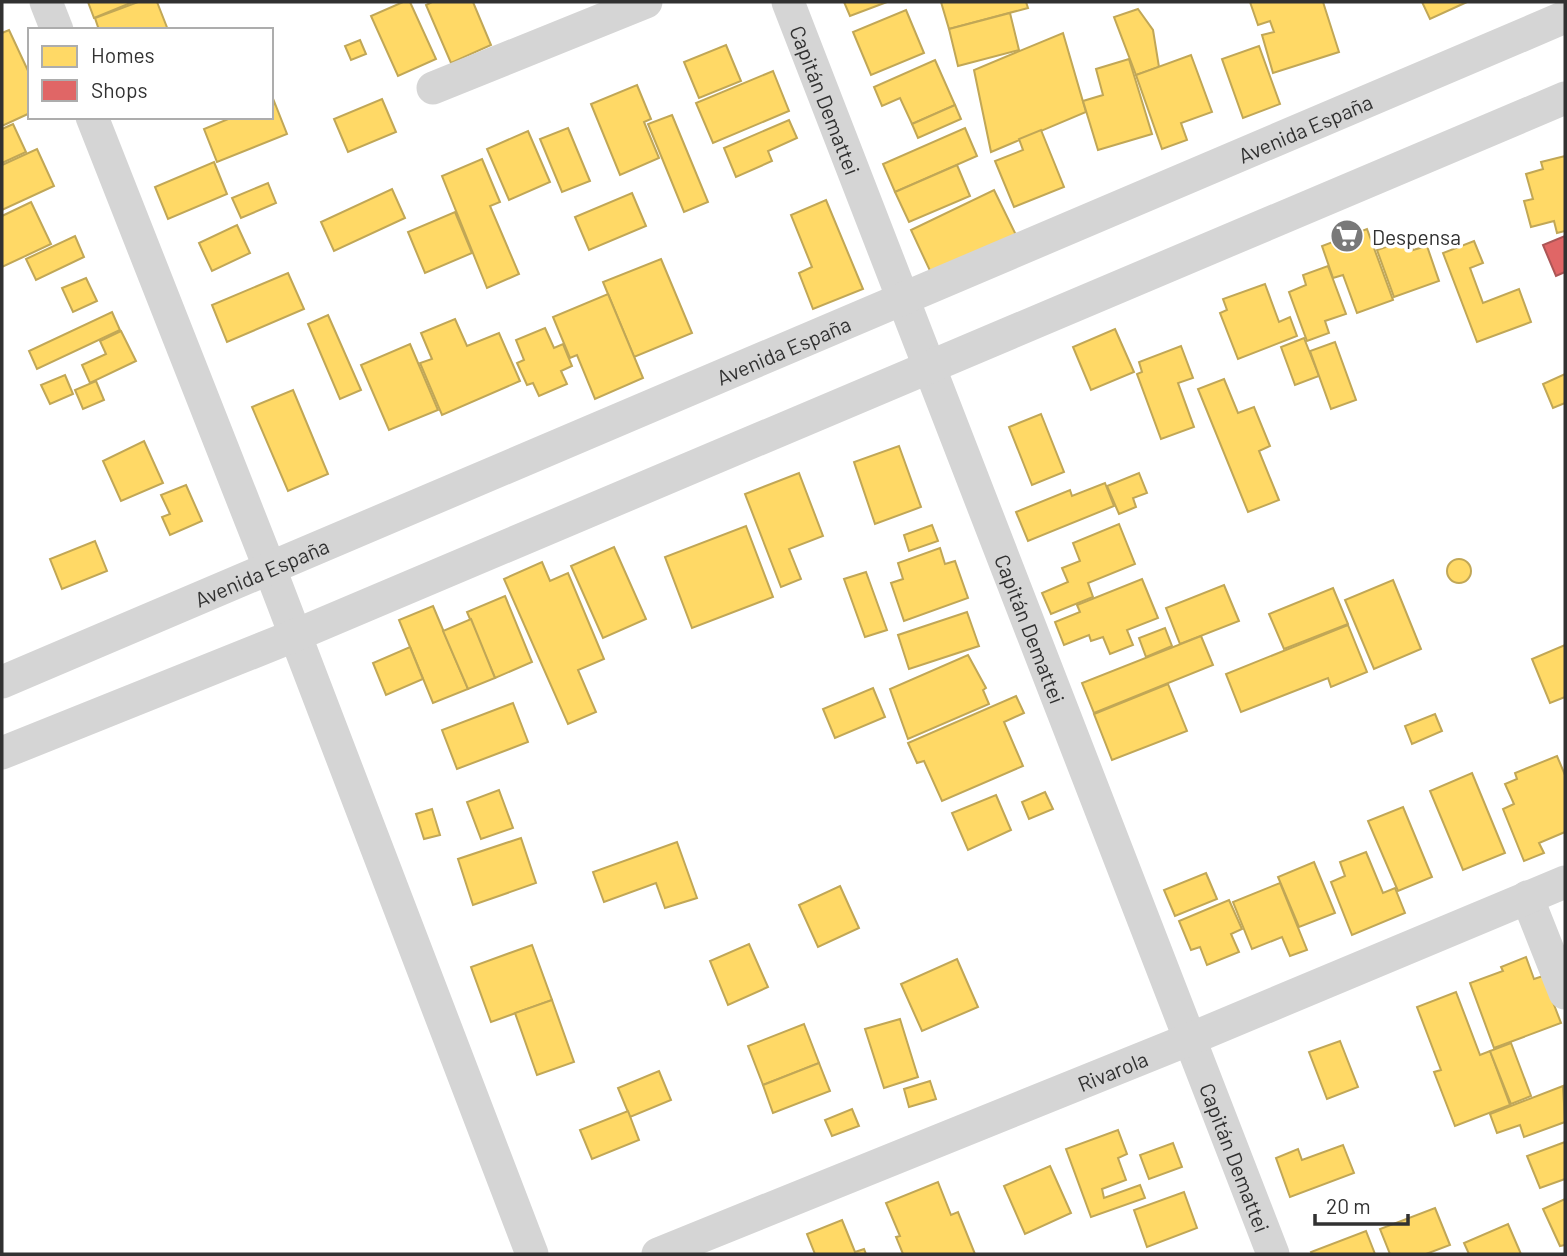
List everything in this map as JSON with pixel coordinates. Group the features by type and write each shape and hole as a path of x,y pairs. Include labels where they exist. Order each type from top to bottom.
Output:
{"street":[{"path":"46,2 56,28"},
{"path":"433,88 646,2"},
{"name":"Capitán Demattei","path":"788,2 1273,1254"},
{"name":"Avenida España","path":"2,681 1565,17"},
{"path":"2,753 296,635 1565,98"},
{"path":"93,119 296,635 532,1254"},
{"name":"Rivarola","path":"658,1254 1190,1039 1565,882"},
{"path":"1527,897 1565,993"}],"building: Homes":[{"path":"88,2 133,2 94,18"},
{"path":"138,2 157,2 167,28 98,28 95,18"},
{"path":"403,2 410,2 436,59 398,76 371,16"},
{"path":"432,2 473,2 491,45 451,63 426,5"},
{"path":"844,2 887,2 850,16"},
{"path":"941,2 1026,2 1028,8 949,29"},
{"path":"1250,2 1323,2 1339,52 1273,73 1262,35 1274,32 1270,21 1258,25"},
{"path":"1422,2 1467,2 1430,19"},
{"path":"1138,9 1153,30 1159,67 1136,75 1114,17"},
{"path":"906,10 924,53 871,75 853,32"},
{"path":"1010,13 1019,50 958,66 949,29"},
{"path":"9,30 28,71 28,114 2,126 2,33"},
{"path":"1063,33 1086,112 991,152 974,70"},
{"path":"360,40 366,54 351,60 345,46"},
{"path":"726,45 741,81 699,98 684,62"},
{"path":"1259,46 1280,104 1243,118 1222,59"},
{"path":"1191,55 1212,112 1181,123 1187,140 1162,149 1136,75"},
{"path":"1129,59 1152,134 1098,150 1083,101 1103,95 1096,69"},
{"path":"935,60 955,105 912,124 900,98 882,106 874,87"},
{"path":"773,71 789,111 713,143 696,103"},
{"path":"637,85 651,119 644,122 659,158 620,175 591,104"},
{"path":"382,99 396,132 348,152 334,119"},
{"path":"274,101 287,134 217,162 204,129 228,119 273,119"},
{"path":"955,105 961,119 918,138 912,124"},
{"path":"672,115 708,202 684,212 648,124"},
{"path":"789,120 797,138 768,151 772,161 736,177 724,148"},
{"path":"13,124 26,152 2,163 2,129"},
{"path":"568,128 590,181 562,192 540,139"},
{"path":"965,128 977,156 895,192 883,164"},
{"path":"1041,130 1064,187 1014,207 995,161 1023,150 1019,139"},
{"path":"528,131 550,182 509,200 487,149"},
{"path":"37,149 54,186 2,210 2,165"},
{"path":"1565,156 1565,231 1557,233 1554,221 1531,227 1524,201 1533,199 1526,174 1543,169 1541,162"},
{"path":"482,159 500,202 490,206 519,274 487,288 442,176"},
{"path":"214,162 227,194 168,219 155,187"},
{"path":"957,165 970,196 909,222 895,192"},
{"path":"268,183 276,203 241,218 232,198"},
{"path":"392,189 405,218 334,251 321,222"},
{"path":"994,190 1016,235 932,275 911,230"},
{"path":"632,193 646,226 589,250 575,217"},
{"path":"826,200 863,289 813,309 799,273 812,267 791,215"},
{"path":"31,202 51,244 2,267 2,216"},
{"path":"455,212 472,253 425,273 408,232"},
{"path":"237,225 250,253 212,271 199,243"},
{"path":"1367,229 1393,300 1357,313 1343,275 1333,278 1322,246"},
{"path":"75,236 84,257 36,280 26,259"},
{"path":"1409,239 1413,250 1427,246 1439,281 1394,297 1377,250"},
{"path":"1474,241 1483,263 1470,268 1483,303 1519,289 1531,322 1477,342 1443,253"},
{"path":"661,259 692,333 634,357 603,282"},
{"path":"1328,266 1346,314 1325,321 1329,333 1307,341 1289,292 1306,285 1303,275"},
{"path":"288,273 304,309 227,342 212,305"},
{"path":"86,278 97,301 73,312 62,288"},
{"path":"1265,284 1279,322 1290,317 1297,336 1238,359 1220,313 1227,310 1223,299"},
{"path":"608,294 643,378 595,399 577,355 570,358 553,317"},
{"path":"112,312 120,330 37,369 29,351"},
{"path":"328,315 361,390 340,399 308,324"},
{"path":"455,319 467,346 499,333 520,381 442,415 420,363 432,359 421,333"},
{"path":"545,328 554,348 563,344 572,366 561,371 567,384 539,396 533,383 527,385 517,363 524,360 516,340"},
{"path":"1115,329 1134,372 1091,390 1073,347"},
{"path":"121,331 136,361 90,383 82,365 106,354 100,341"},
{"path":"1304,338 1319,376 1295,385 1281,347"},
{"path":"1335,342 1356,400 1331,409 1310,351"},
{"path":"410,344 438,410 389,430 361,365"},
{"path":"1181,346 1193,378 1178,383 1194,427 1161,439 1137,374 1142,372 1139,362"},
{"path":"1565,374 1565,403 1553,408 1543,384"},
{"path":"65,375 73,394 50,404 41,385"},
{"path":"1224,379 1238,413 1254,407 1270,446 1259,451 1279,500 1248,512 1198,389"},
{"path":"96,381 104,400 83,409 75,390"},
{"path":"293,390 328,474 288,491 252,407"},
{"path":"1041,414 1064,472 1032,485 1009,427"},
{"path":"144,441 163,483 121,501 103,461"},
{"path":"899,446 921,507 875,524 854,462"},
{"path":"799,473 823,536 789,549 801,579 781,587 745,494"},
{"path":"1139,473 1147,493 1133,498 1136,507 1119,514 1107,486"},
{"path":"1105,483 1114,506 1028,541 1016,512 1070,490 1072,496"},
{"path":"186,485 202,521 170,535 162,517 170,514 161,495"},
{"path":"1119,524 1135,564 1088,583 1093,597 1051,614 1042,593 1068,582 1062,568 1080,561 1073,543"},
{"path":"932,525 938,541 909,551 904,535"},
{"path":"746,526 773,597 692,628 665,557"},
{"path":"95,541 107,571 62,589 50,559"},
{"path":"614,547 646,619 603,638 571,566"},
{"path":"940,548 945,564 955,561 968,598 904,621 891,583 903,579 898,563"},
{"path":"1459,559 1467,563 1471,571 1467,579 1459,583 1451,579 1447,571 1451,563"},
{"path":"542,562 550,581 568,573 604,659 578,670 596,712 568,724 504,579"},
{"path":"866,572 887,630 865,637 844,579"},
{"path":"1142,579 1158,618 1127,630 1133,645 1110,654 1103,637 1091,641 1089,635 1064,645 1055,622 1080,612 1077,605"},
{"path":"1393,580 1421,649 1374,669 1345,600"},
{"path":"1224,585 1239,621 1180,644 1166,608"},
{"path":"1333,588 1348,624 1284,649 1269,614"},
{"path":"505,596 532,662 495,678 467,612"},
{"path":"433,606 468,689 433,703 399,620"},
{"path":"967,612 979,646 909,669 898,635"},
{"path":"471,619 495,678 468,689 443,631"},
{"path":"1348,625 1367,672 1331,687 1328,678 1241,712 1226,674"},
{"path":"1165,628 1172,646 1146,657 1139,638"},
{"path":"1201,636 1213,665 1094,713 1082,683"},
{"path":"1565,645 1565,697 1550,703 1532,659"},
{"path":"410,647 423,679 386,695 373,663"},
{"path":"968,655 986,688 983,690 989,704 908,739 890,689"},
{"path":"1168,684 1187,731 1112,760 1094,714"},
{"path":"873,688 885,717 835,738 823,709"},
{"path":"1016,696 1024,713 1004,722 1023,766 942,801 924,761 917,763 908,743"},
{"path":"513,703 528,742 457,769 442,730"},
{"path":"1435,714 1442,731 1412,744 1405,726"},
{"path":"1557,756 1565,775 1565,832 1539,843 1544,853 1524,861 1503,809 1514,804 1505,784 1517,779 1515,773"},
{"path":"1472,773 1505,853 1463,870 1430,791"},
{"path":"499,790 513,828 481,839 467,802"},
{"path":"1045,792 1053,809 1029,819 1022,802"},
{"path":"996,795 1011,830 968,850 952,813"},
{"path":"1403,807 1432,877 1398,891 1368,821"},
{"path":"432,809 440,835 424,839 416,814"},
{"path":"521,838 536,883 473,905 458,859"},
{"path":"677,842 697,898 665,908 656,883 604,902 593,872"},
{"path":"1366,852 1383,893 1395,888 1405,913 1352,935 1331,882 1345,876 1340,862"},
{"path":"1314,862 1335,913 1299,927 1278,877"},
{"path":"1206,873 1217,899 1175,916 1164,890"},
{"path":"1280,883 1307,950 1290,956 1282,937 1252,949 1233,902"},
{"path":"840,886 859,928 818,947 799,905"},
{"path":"1229,900 1242,929 1231,934 1239,952 1207,965 1200,947 1191,950 1179,921"},
{"path":"749,944 768,987 728,1005 710,961"},
{"path":"532,945 552,1000 491,1022 471,967"},
{"path":"1526,957 1534,979 1543,976 1561,1023 1494,1048 1470,983 1503,971 1501,967"},
{"path":"957,959 978,1007 922,1031 901,984"},
{"path":"1456,992 1480,1055 1490,1051 1510,1105 1455,1126 1434,1072 1441,1070 1417,1007"},
{"path":"552,1000 574,1062 537,1075 515,1013"},
{"path":"900,1019 918,1077 884,1088 865,1029"},
{"path":"804,1024 819,1063 763,1085 748,1046"},
{"path":"1340,1041 1358,1087 1327,1099 1309,1052"},
{"path":"1511,1043 1531,1096 1511,1104 1490,1051"},
{"path":"819,1063 830,1091 773,1113 763,1085"},
{"path":"659,1071 671,1100 630,1117 618,1088"},
{"path":"930,1081 936,1099 909,1107 904,1089"},
{"path":"1563,1086 1565,1122 1524,1137 1520,1125 1497,1133 1490,1114"},
{"path":"852,1109 859,1126 832,1136 825,1120"},
{"path":"628,1111 639,1140 592,1159 580,1130"},
{"path":"1118,1130 1127,1154 1118,1158 1126,1180 1102,1189 1104,1198 1140,1185 1145,1198 1091,1217 1066,1149"},
{"path":"1565,1142 1565,1179 1540,1188 1527,1156"},
{"path":"1173,1143 1182,1167 1149,1179 1140,1155"},
{"path":"1343,1145 1354,1173 1290,1197 1276,1158 1298,1149 1302,1160"},
{"path":"1050,1166 1071,1213 1025,1234 1004,1186"},
{"path":"938,1182 951,1215 958,1212 975,1254 903,1254 896,1237 900,1236 886,1203"},
{"path":"1184,1192 1197,1228 1147,1247 1134,1210"},
{"path":"1565,1199 1565,1245 1560,1246 1543,1209"},
{"path":"1435,1208 1450,1245 1426,1254 1390,1254 1380,1229"},
{"path":"842,1220 855,1252 864,1249 866,1254 815,1254 807,1234"},
{"path":"1508,1224 1521,1254 1469,1254 1464,1243"},
{"path":"1366,1231 1375,1254 1311,1252"}],"building: Shops":[{"path":"1565,236 1565,272 1556,276 1543,245"}],"place":[{"name":"Despensa","path":"1347,236"}]}
